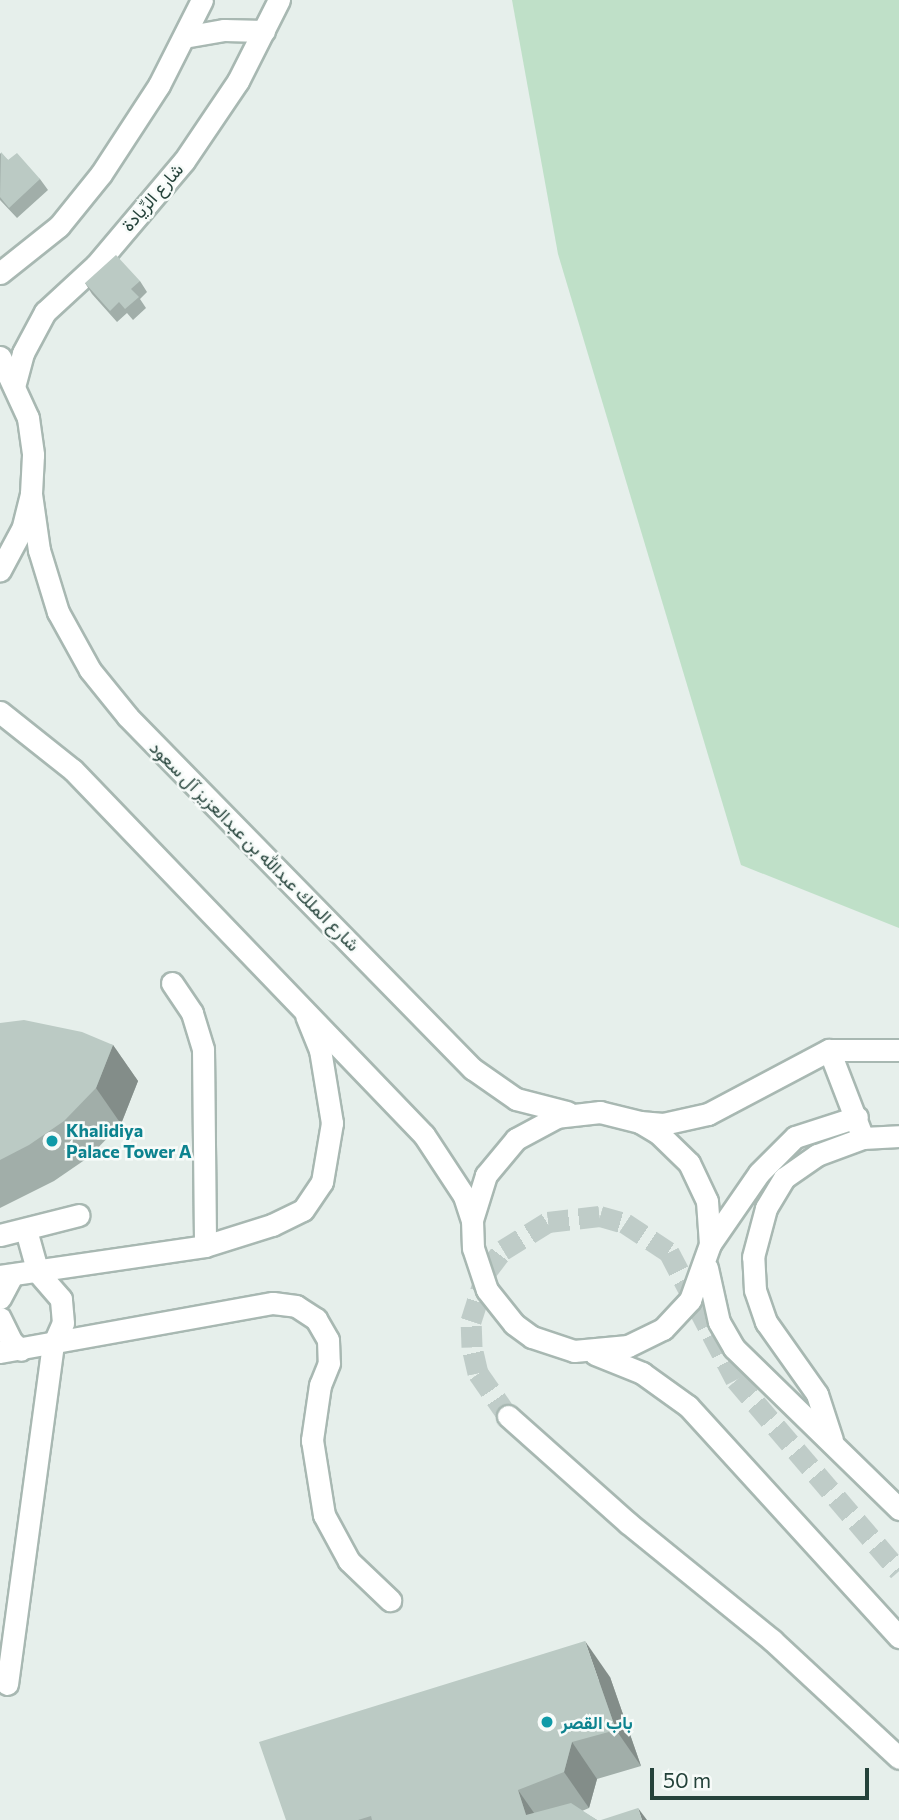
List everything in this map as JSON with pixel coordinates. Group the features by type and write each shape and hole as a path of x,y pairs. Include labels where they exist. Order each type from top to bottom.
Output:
{"street":[{"path":"0,273 59,226 89,189 151,96 202,0"},
{"name":"شارع الرِّيادة","path":"15,383 23,353 45,312 96,265 184,161 238,81 279,0"},
{"path":"184,37 224,30 264,31"},
{"path":"0,357 15,383 31,443 31,494 22,530 0,570"},
{"name":"شارع الملك عبدالله بن عبدالعزيز آل سعود","path":"31,494 39,550 58,612 90,670 128,717 473,1069 516,1099 558,1111 580,1112"},
{"path":"0,712 73,770 439,1153 472,1220 478,1270 499,1308 532,1337 590,1352 642,1373 688,1406 899,1637"},
{"path":"172,984 191,1013 203,1049 205,1246"},
{"path":"0,1298 6,1276 205,1246 272,1225 303,1210 322,1182 331,1149 330,1098 320,1050 306,1016"},
{"path":"472,1220 486,1175 516,1139 546,1121 580,1112 663,1124 708,1114 830,1050 899,1050"},
{"path":"830,1050 863,1138"},
{"path":"590,1352 628,1346 663,1329 690,1300 708,1255 759,1173 795,1137 857,1117"},
{"path":"640,1122 675,1146 700,1181 711,1223 708,1255 713,1303 733,1348 832,1440 899,1509"},
{"path":"832,1440 817,1394 766,1322 755,1290 753,1257 765,1208 784,1178 817,1155 863,1138 899,1136"},
{"path":"0,1235 79,1215"},
{"path":"7,1684 53,1345 63,1323 61,1299 38,1273 26,1230"},
{"path":"0,1318 11,1341 11,1351 273,1303 296,1306 316,1319 328,1340 329,1363 318,1394 312,1440 324,1515 346,1557 390,1600"},
{"path":"508,1416 628,1523 772,1640 899,1758"}],"green space":[{"path":"512,0 899,0 899,928 741,865 558,254"}],"building":[{"path":"1,152 8,160 17,153 40,179 9,208 0,197"},
{"path":"116,255 140,281 131,289 139,297 125,309 119,302 110,311 85,283"},
{"path":"24,1020 82,1032 113,1045 96,1088 64,1121 29,1145 0,1160 0,1023"},
{"name":"باب القصر","path":"585,1641 616,1730 572,1742 564,1772 518,1790 526,1815 571,1803 597,1820 372,1820 371,1816 358,1820 286,1820 259,1742"},
{"path":"638,1808 642,1820 601,1820"}],"tunnel":[{"path":"508,1416 478,1373 472,1347 471,1321 487,1271 503,1250 548,1222 600,1216 625,1223 669,1252 736,1380 899,1571"}],"place":[{"name":"Khalidiya Palace Tower A","path":"52,1141"},
{"name":"باب القصر","path":"547,1722"}]}
